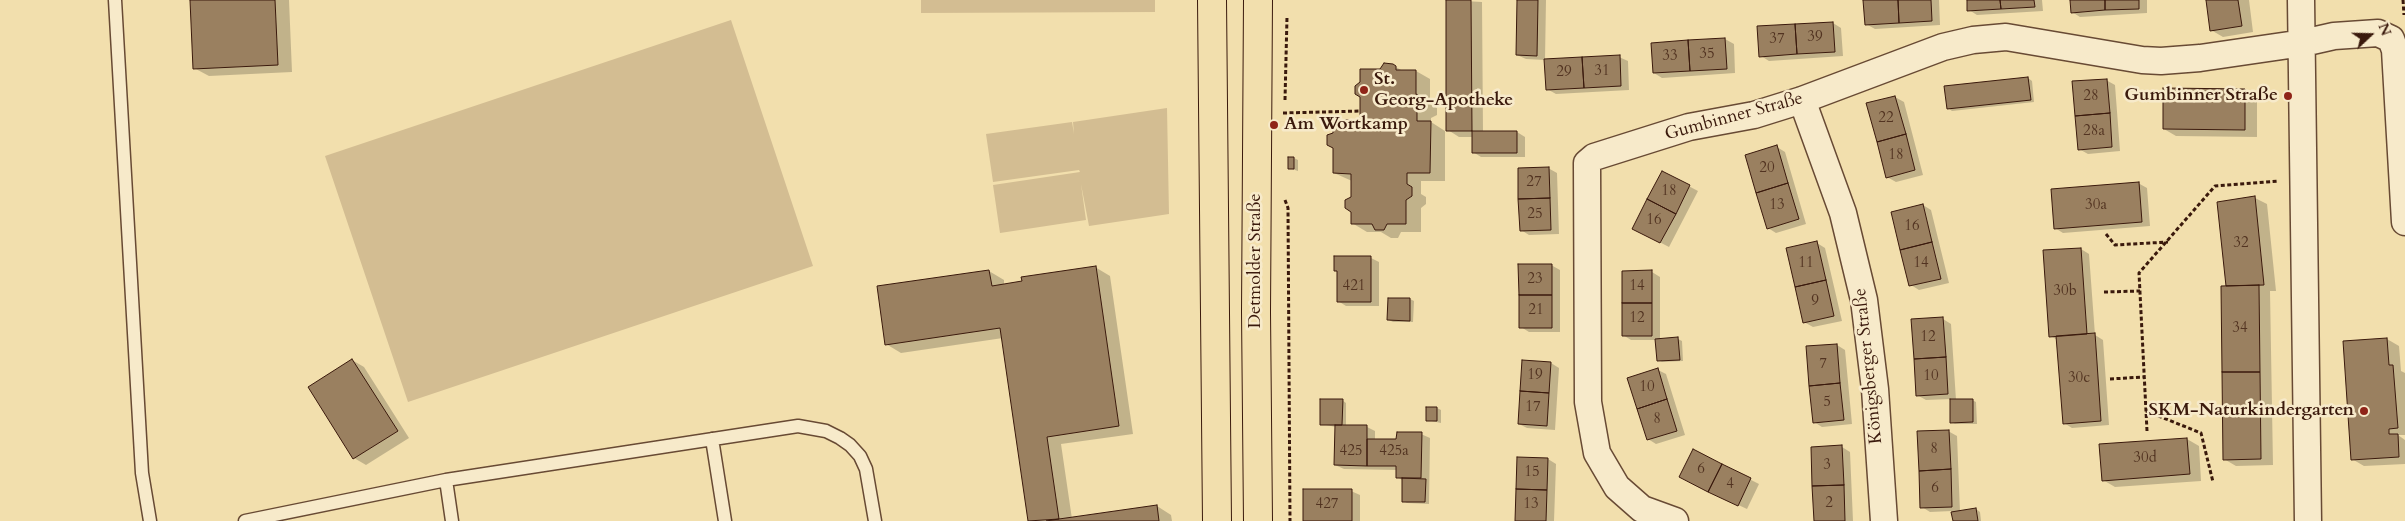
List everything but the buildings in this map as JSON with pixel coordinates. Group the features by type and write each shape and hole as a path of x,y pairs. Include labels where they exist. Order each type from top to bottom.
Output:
{"main road":[{"path":"1212,0 1217,521"},
{"name":"Detmolder Straße","path":"1258,0 1256,312 1258,521"}],"street":[{"path":"2301,0 2308,521"},
{"name":"Gumbinner Straße","path":"1675,521 1642,509 1617,487 1597,453 1588,402 1587,163 1594,157 1689,127 1754,115 1802,100 1943,47 1973,40 2006,37 2142,60 2161,61 2200,58 2302,43 2334,36 2378,33 2391,39 2395,50 2405,222"},
{"name":"Königsberger Straße","path":"1802,100 1843,213 1864,300 1875,389 1884,521"}],"lane":[{"path":"115,0 142,472 150,521"},
{"path":"246,521 446,480 798,426 826,431 840,438 860,456 866,470 875,521"},
{"path":"712,440 725,521"},
{"path":"446,480 452,521"}],"path":[{"path":"2403,0 2404,17"},
{"path":"1280,122 1280,113 1287,97 1287,8"},
{"path":"1280,113 1360,111"},
{"path":"2147,431 2139,273 2215,186 2304,178"},
{"path":"1283,195 1288,208 1290,521"},
{"path":"2106,234 2115,245 2168,242"},
{"path":"2104,292 2140,291"},
{"path":"2110,379 2144,377"},
{"path":"2146,411 2201,433 2213,482"}],"shaded area":[{"path":"921,0 1155,0 1155,12 921,13"},
{"path":"731,20 813,266 408,402 325,156"},
{"path":"1167,108 1169,214 1089,226 1081,184 1086,220 1000,233 993,185 1080,172 1079,170 993,182 986,134 1072,122 1074,134 1073,122"}],"place":[{"name":"St. Georg-Apotheke","path":"1364,90"},
{"name":"Gumbinner Straße","path":"2288,96"},
{"name":"Am Wortkamp","path":"1274,125"},
{"name":"SKM-Naturkindergarten","path":"2364,411"}]}
